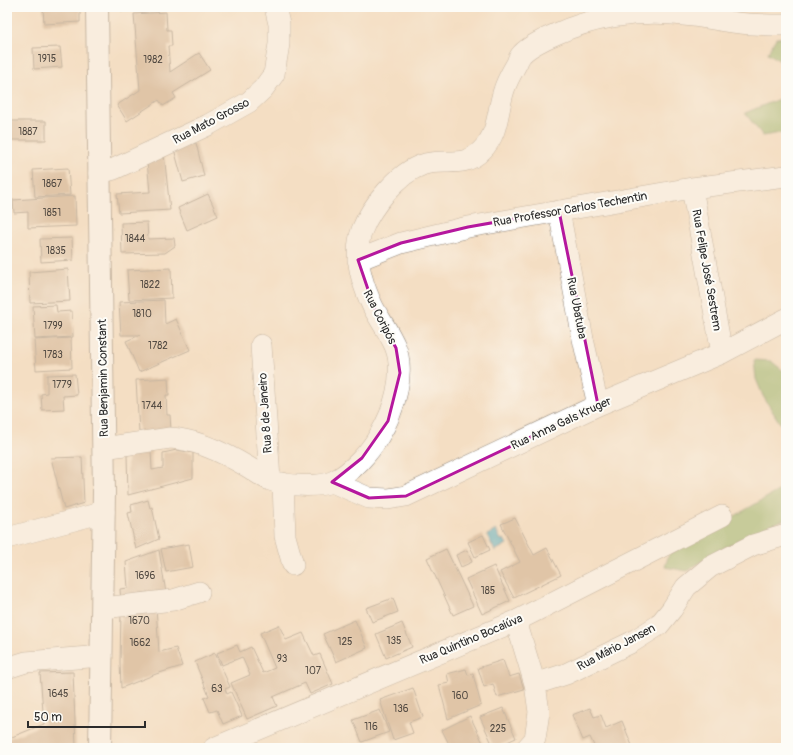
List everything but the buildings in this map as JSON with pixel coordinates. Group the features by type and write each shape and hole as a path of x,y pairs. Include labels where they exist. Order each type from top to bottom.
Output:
{"main road":[{"name":"Rua Benjamin Constant","path":"97,7 104,448 100,748"}],"street":[{"name":"Rua Mato Grosso","path":"100,173 114,169 208,125 249,102 263,89 274,74 279,44 279,24 275,7"},
{"name":"Rua Coripós","path":"104,448 170,438 180,438 218,452 276,482 310,485 332,482 362,458 376,442 388,421 395,400 400,373 396,348 364,286 358,260 362,231 373,210 390,188 407,173 422,165 458,162 473,159 485,148 494,133 503,92 510,75 522,54 545,38 568,28 596,20 625,15 644,13 671,14 760,25 786,25"},
{"name":"Rua Professor Carlos Techentin","path":"358,260 401,243 468,227 692,188 786,176"},
{"name":"Rua Felipe José Sestrem","path":"692,188 722,352"},
{"name":"Rua Ubatuba","path":"559,211 576,340 598,405"},
{"name":"Rua Anna Gals Kruger","path":"332,482 369,498 388,499 406,496 598,405 722,352 786,319"},
{"name":"Rua 8 de Janeiro","path":"261,345 276,482 285,536 293,566"},
{"path":"7,538 104,512"},
{"name":"Rua Quintino Bocaiúva","path":"214,748 516,621 722,516"},
{"name":"Rua Mário Jansen","path":"536,684 566,674 632,642 659,625 672,609 686,587 710,568 753,545 786,535"},
{"path":"103,608 173,600 199,592"},
{"path":"516,621 536,684 539,712 535,739 527,748"},
{"path":"7,668 26,662 102,656"}],"highlighted area":[{"path":"559,211 598,405 406,496 369,498 332,482 362,458 388,421 400,373 396,348 374,307 358,260 401,243 468,227"}],"green space":[{"path":"786,37 786,65 768,53 776,38"},
{"path":"786,96 786,132 763,136 745,113"},
{"path":"754,360 771,361 786,373 786,433 763,396 756,379"},
{"path":"783,488 786,488 786,519 735,542 687,571 665,567 669,554"}],"water":[{"path":"496,530 501,540 504,539 507,544 495,551 487,535"}]}
